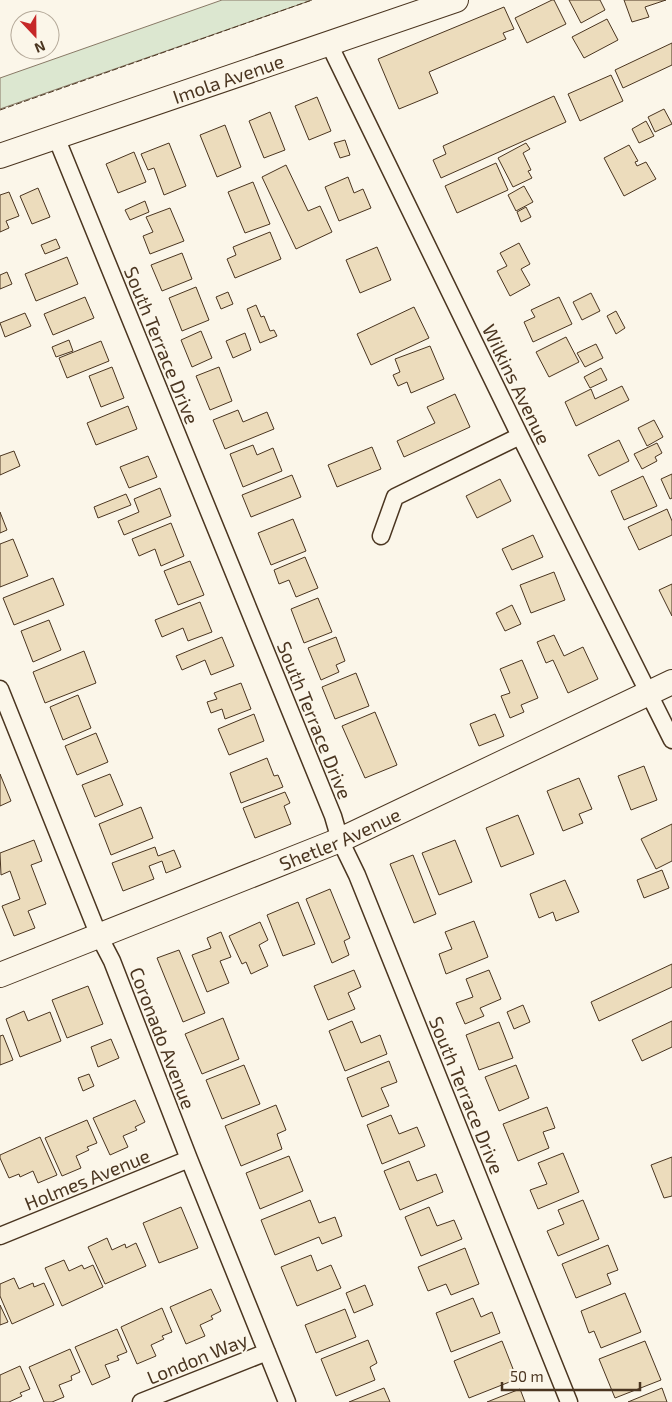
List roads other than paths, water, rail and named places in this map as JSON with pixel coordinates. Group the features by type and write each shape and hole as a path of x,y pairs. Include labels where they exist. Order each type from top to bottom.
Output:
{"street":[{"name":"Imola Avenue","path":"0,156 456,0"},
{"name":"Wilkins Avenue","path":"329,44 520,436 672,740"},
{"name":"South Terrace Drive","path":"56,137 332,816 340,840 357,875 569,1402"},
{"path":"381,536 395,497 520,436"},
{"name":"Shetler Avenue","path":"0,975 340,840 672,682"},
{"name":"Coronado Avenue","path":"0,689 99,936 112,962 287,1402"},
{"name":"Holmes Avenue","path":"0,1236 189,1159"},
{"name":"London Way","path":"141,1402 267,1352"}]}
